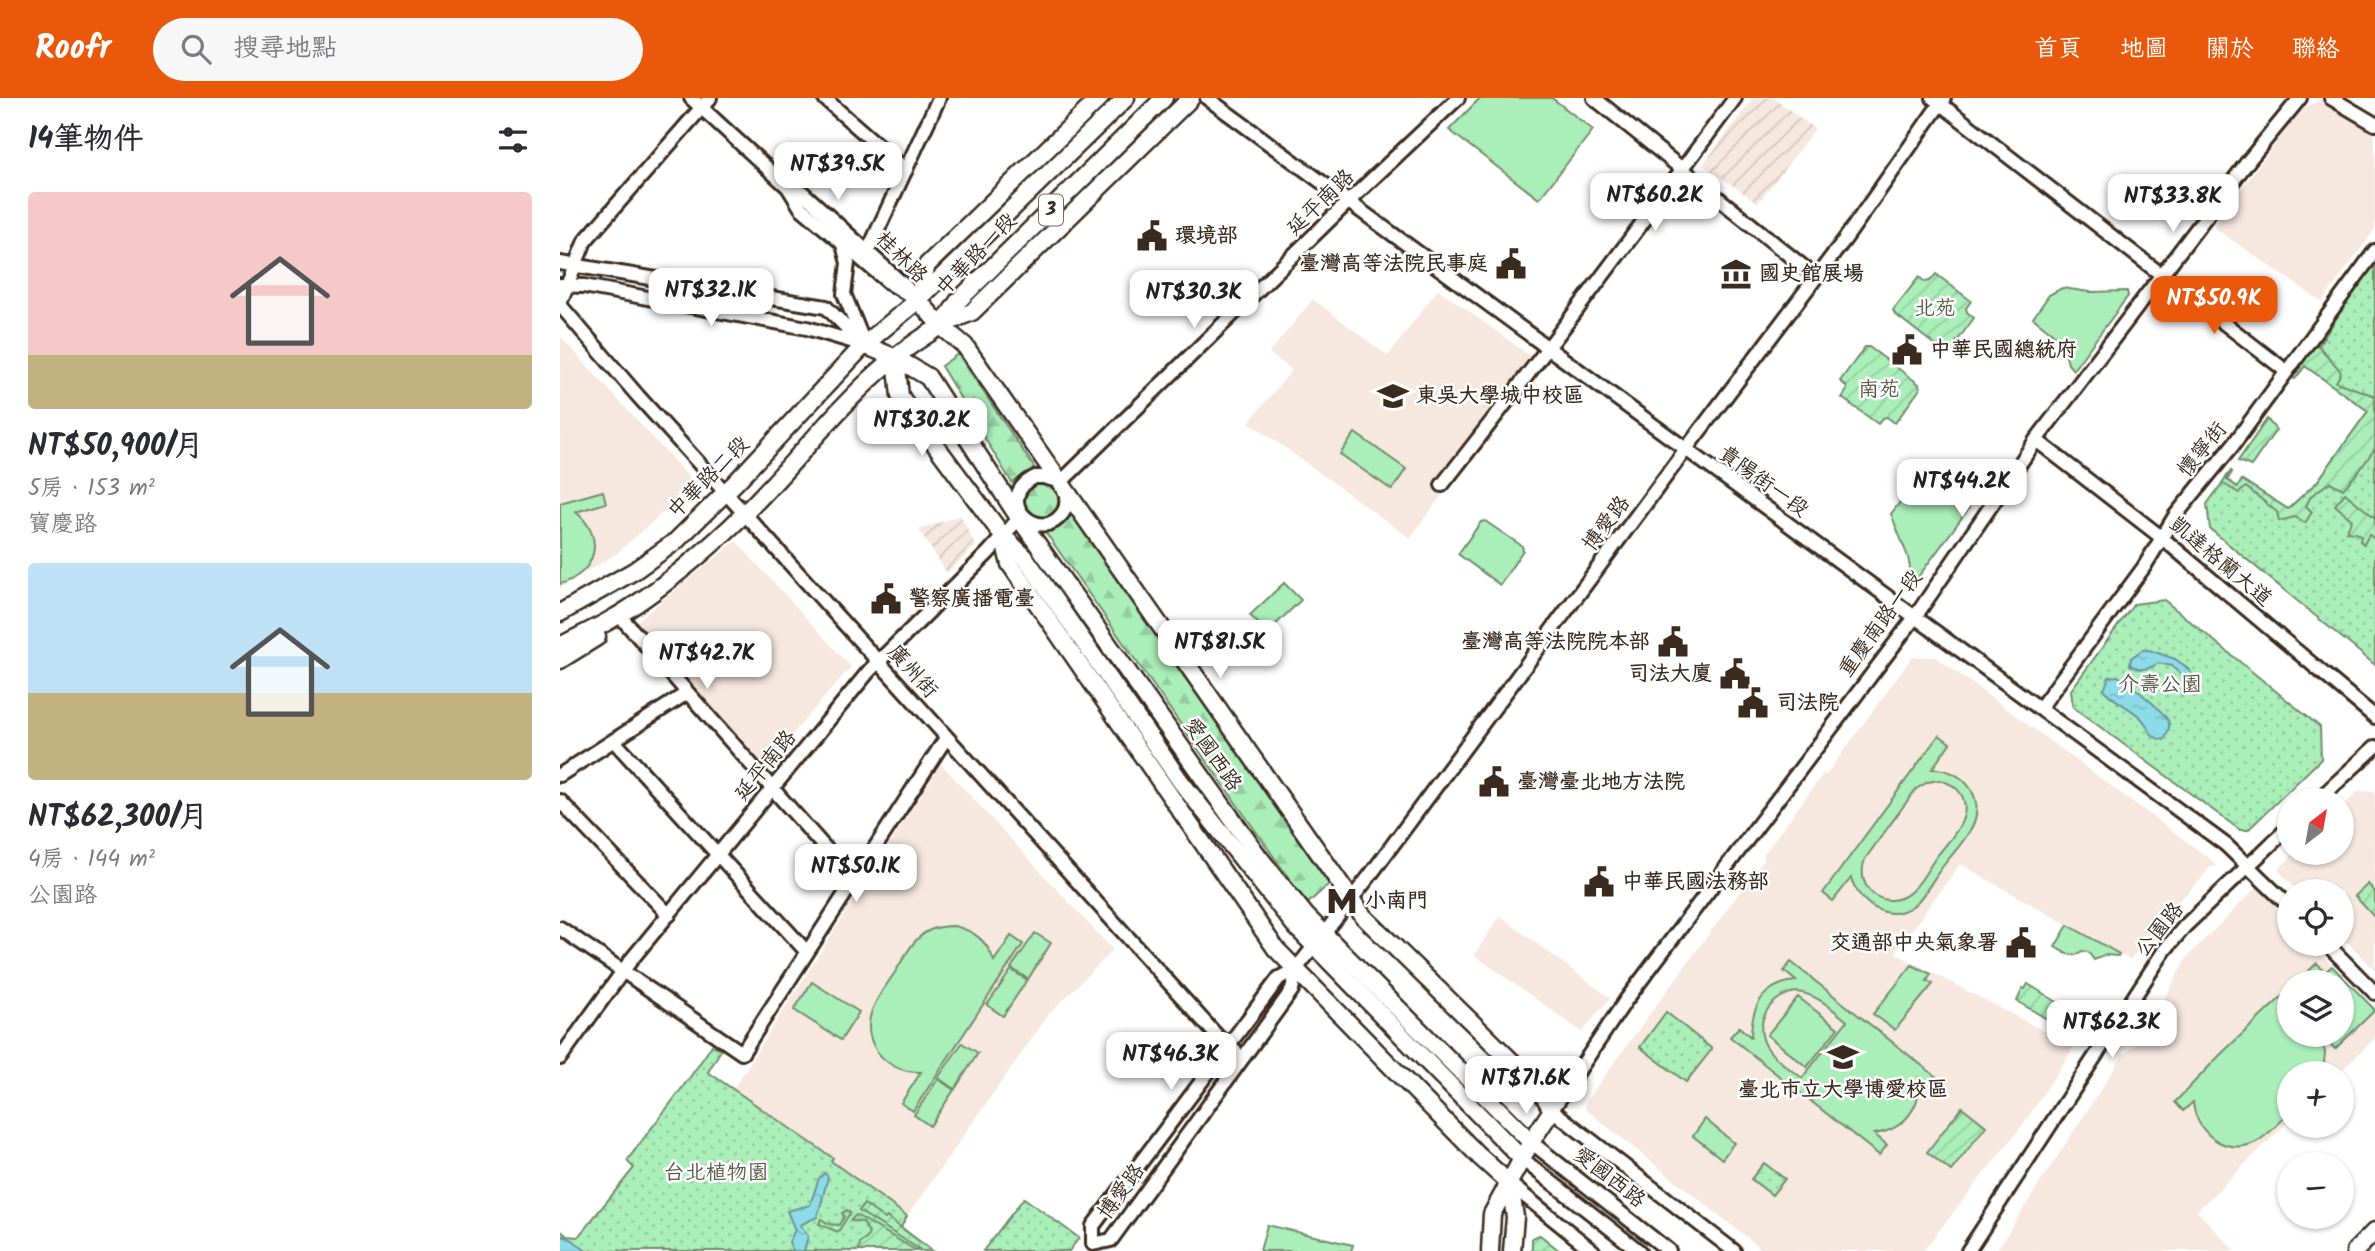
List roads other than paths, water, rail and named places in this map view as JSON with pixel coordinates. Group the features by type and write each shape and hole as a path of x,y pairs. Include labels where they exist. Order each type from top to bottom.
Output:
{"main road":[{"name":"中華路一段","path":"918,300 927,265 1100,98"},
{"name":"中華路一段","path":"864,345 918,300 1126,98"},
{"name":"中華路一段","path":"941,326 959,300 1164,98"},
{"name":"中華路一段","path":"896,358 941,326 972,312 1191,98"},
{"name":"愛國西路","path":"918,300 941,326 965,346 1363,916 1540,1089 1552,1110"},
{"path":"864,345 896,358"},
{"name":"中華路二段","path":"560,613 634,571 666,548 726,492 864,345"},
{"name":"愛國西路","path":"896,358 928,377 1020,516 1259,857 1306,916 1318,940 1522,1159"},
{"name":"愛國西路","path":"896,358 900,396 1003,536 1024,556 1181,782 1296,928 1318,940 1531,1142"},
{"name":"3","path":"560,660 594,640 615,617 668,579 745,514 850,401 896,358"},
{"name":"愛國西路","path":"1003,536 1010,564 1276,948 1479,1156 1510,1184"},
{"path":"560,646 615,617"},
{"name":"重慶南路一段","path":"1490,1251 1492,1214 1531,1142 1552,1110"},
{"path":"1510,1184 1514,1217 1512,1251"},
{"path":"2355,1251 2375,1231"}],"street":[{"name":"桂林路","path":"691,98 788,187 801,208 888,282 918,300"},
{"path":"560,304 563,285 576,264 585,241 710,98"},
{"path":"824,98 906,170"},
{"path":"868,250 939,98"},
{"name":"貴陽街一段","path":"1207,98 2226,845 2277,894"},
{"name":"延平南路","path":"1061,482 1458,98"},
{"path":"1594,98 1681,171 1816,277"},
{"path":"1442,485 1549,350 1735,98"},
{"name":"重慶南路一段","path":"1552,1110 1626,1000 1915,617 2036,440 2249,160 2300,98"},
{"path":"2332,98 2375,124"},
{"path":"1939,100 2286,372"},
{"name":"博愛路","path":"1296,969 1292,990 1111,1240 1093,1244 1093,1226 1279,978 1296,969 1500,701 1816,277 1939,100"},
{"name":"桂林路","path":"788,187 802,192 868,250 918,300"},
{"name":"桂林路","path":"842,243 848,263 844,294 864,345"},
{"name":"懷寧街","path":"2040,708 2144,567 2175,516 2233,445 2375,251"},
{"path":"560,263 826,307 864,345"},
{"path":"563,285 584,286 807,328 864,345"},
{"name":"廣州街","path":"560,304 638,397 1192,1010 1243,1057"},
{"name":"凱達格蘭大道","path":"2036,440 2161,537 2375,718"},
{"path":"1043,477 1061,482 1067,501 1065,509 1056,520 1042,525 1020,516 1017,499 1021,487 1027,481 1043,477"},
{"name":"延平南路","path":"560,1058 622,971 878,662 1020,516"},
{"path":"615,617 687,693 826,849 855,875"},
{"path":"560,775 687,693"},
{"path":"560,928 741,1052 946,738"},
{"path":"614,741 806,951"},
{"path":"2331,788 2375,747"},
{"path":"560,801 669,915"},
{"name":"公園路","path":"1968,1251 2164,951 2185,926 2277,838"},
{"path":"2339,956 2375,993"},
{"name":"愛國西路","path":"1552,1110 1734,1251"},
{"name":"愛國西路","path":"1531,1142 1669,1251"},
{"name":"愛國西路","path":"1522,1159 1639,1251"},
{"name":"愛國西路","path":"1510,1184 1593,1251"}],"water":[{"path":"2142,650 2175,659 2185,666 2193,675 2189,692 2183,696 2181,691 2184,678 2172,666 2158,663 2141,669 2130,665 2131,658"},
{"path":"2118,676 2166,718 2169,727 2164,740 2155,737 2141,718 2104,690 2109,677"},
{"path":"825,1173 828,1177 817,1217 800,1225 808,1236 804,1251 793,1251 789,1242 795,1230 787,1211 810,1205 819,1178"},
{"path":"560,1235 573,1240 586,1251 560,1251"}],"place":[{"name":"環境部","path":"1152,236"},
{"name":"臺灣高等法院民事庭","path":"1511,264"},
{"name":"國史館展場","path":"1736,274"},
{"name":"中華民國總統府","path":"1907,350"},
{"name":"東吳大學城中校區","path":"1393,396"},
{"name":"警察廣播電臺","path":"886,599"},
{"name":"臺灣高等法院院本部","path":"1673,642"},
{"name":"司法大廈","path":"1735,674"},
{"name":"司法院","path":"1753,703"},
{"name":"臺灣臺北地方法院","path":"1494,782"},
{"name":"中華民國法務部","path":"1599,882"},
{"name":"小南門","path":"1342,901"},
{"name":"交通部中央氣象署","path":"2021,943"},
{"name":"臺北市立大學博愛校區","path":"1843,1057"}],"park label":[{"name":"北苑","path":"1935,309"},
{"name":"南苑","path":"1879,390"},
{"name":"介壽公園","path":"2160,685"},
{"name":"台北植物園","path":"716,1173"}]}
